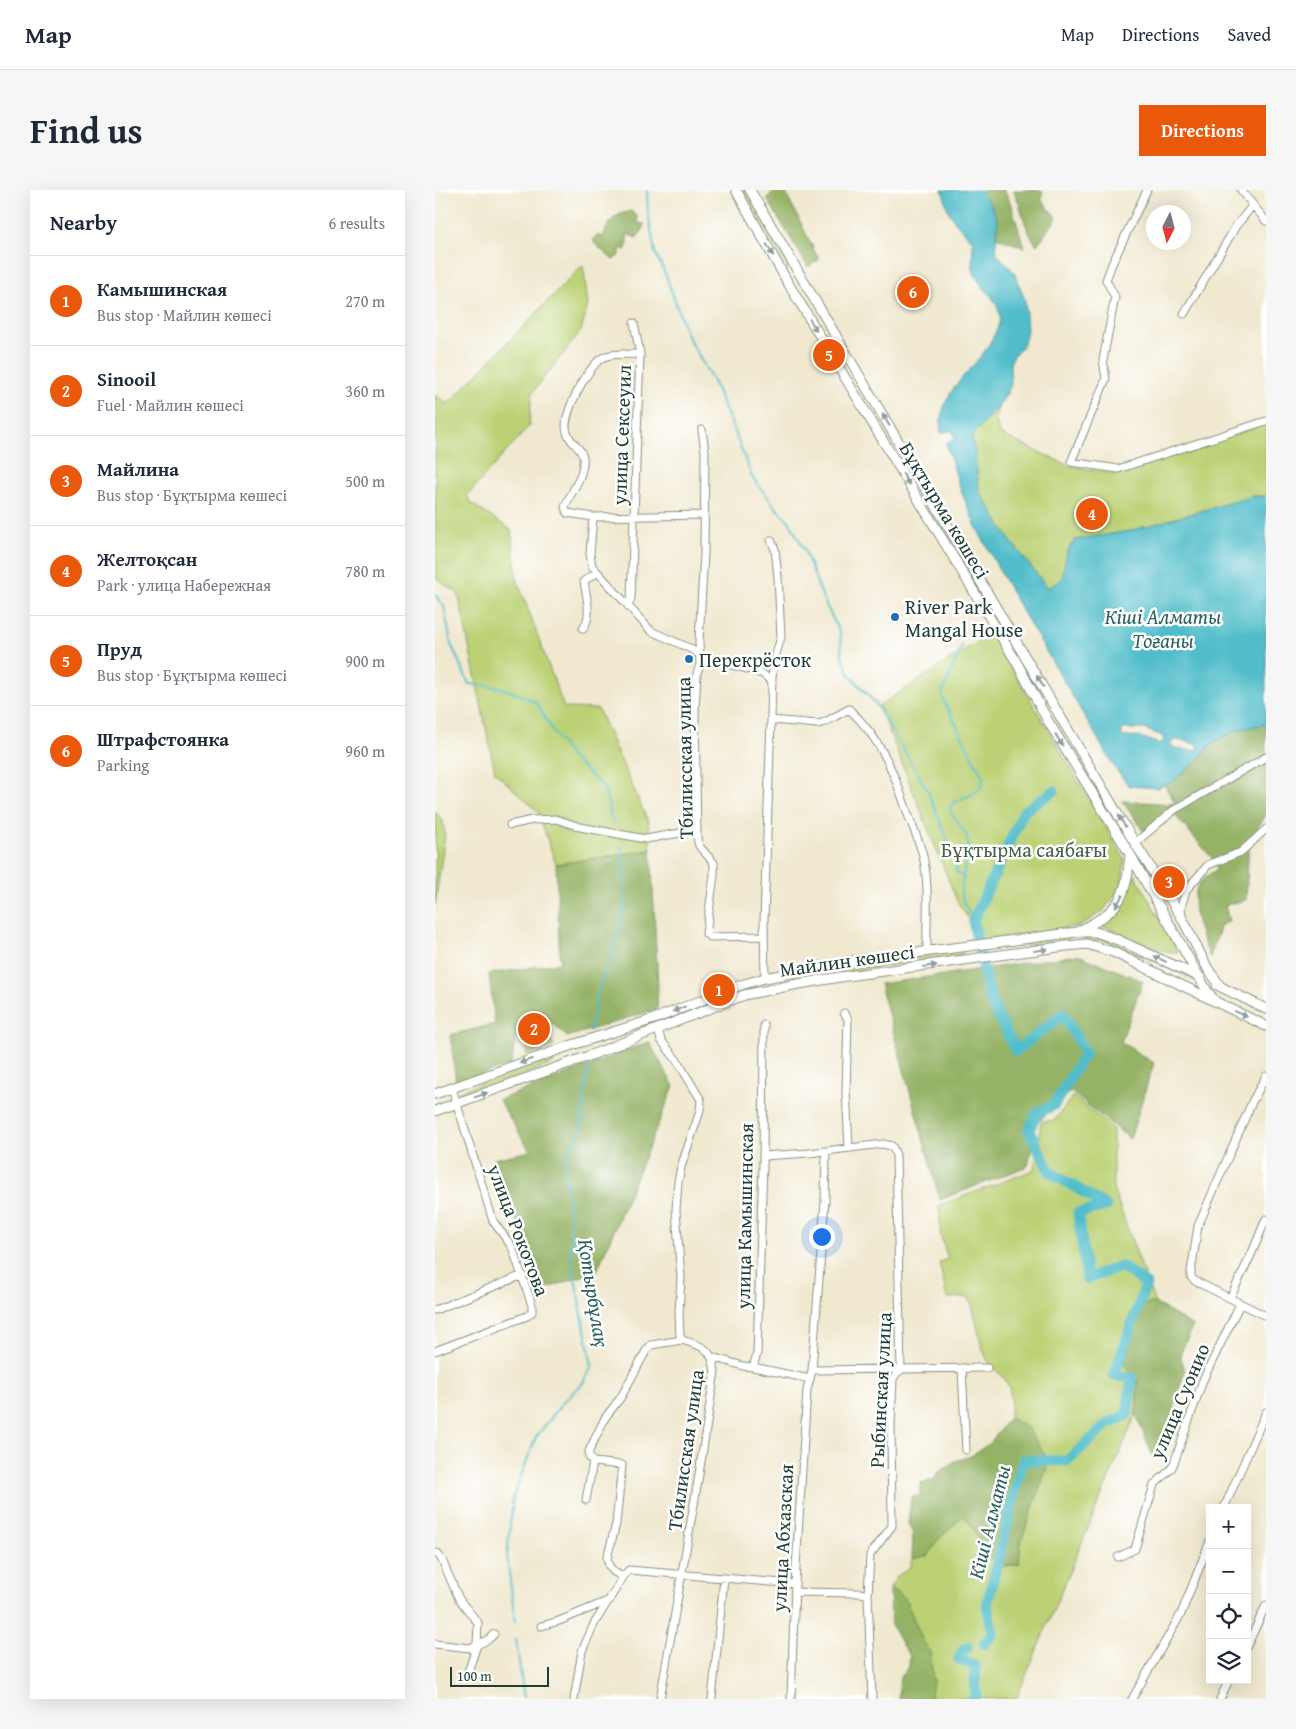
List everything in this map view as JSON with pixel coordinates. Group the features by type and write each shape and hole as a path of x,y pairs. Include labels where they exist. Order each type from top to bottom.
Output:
{"main road":[{"name":"Бұқтырма көшесі","path":"736,190 788,283 1017,663 1048,721 1130,854 1192,970"},
{"name":"Бұқтырма көшесі","path":"750,190 1135,843 1182,918 1200,953 1221,987"},
{"path":"788,283 801,276"},
{"path":"1077,932 1107,915 1121,899 1128,876 1130,854"},
{"name":"Майлин көшесі","path":"435,1094 550,1053 654,1019 741,985 765,978 853,961 1077,932 1095,932 1118,940 1192,970 1200,977 1266,1008"},
{"name":"Майлин көшесі","path":"435,1111 559,1067 710,1008 759,992 831,979 1087,944 1128,958 1266,1026"},
{"path":"1169,979 1181,977 1192,970 1200,953"},
{"path":"1200,977 1210,997 1216,1002"},
{"path":"550,1053 558,1056 561,1064 559,1067"}],"street":[{"path":"1147,190 1106,280 1115,297 1103,360 1106,379 1071,462 1118,469 1266,421"},
{"path":"1241,190 1266,221"},
{"path":"1184,314 1236,226 1253,205"},
{"name":"улица Сексеуил","path":"628,606 631,598 640,354 634,323"},
{"name":"улица Сексеуил","path":"640,354 608,355 602,358 595,364 578,391 567,415 567,433 581,451 583,458 581,475 565,507 567,513 593,517 705,515"},
{"name":"Тбилисская улица","path":"702,430 705,451 705,515 700,665 697,673 695,711 697,830 699,846 714,863 707,934 710,937 763,936"},
{"path":"593,517 590,554 592,566 596,573 651,631 699,654 704,659 763,674 772,682"},
{"path":"765,978 763,936 772,682 775,658 781,637 778,577 775,549 771,540"},
{"path":"583,629 587,623 589,608 584,581 596,573"},
{"path":"771,720 818,724 849,709 873,735 885,755 896,780 923,857 927,892 927,951"},
{"path":"1135,843 1174,810 1266,757"},
{"path":"510,825 532,820 556,819 580,826 646,839 697,830"},
{"path":"1182,918 1181,907 1186,890 1208,865 1241,852 1266,829"},
{"path":"844,1013 848,1019 846,1091 849,1148"},
{"name":"улица Камышинская","path":"753,1367 757,1354 763,1156 764,1025"},
{"name":"Тбилисская улица","path":"658,1029 661,1040 678,1062 701,1100 700,1111 681,1167 677,1192 676,1210 681,1278 680,1336 682,1340 702,1346 710,1353 713,1357 715,1371 713,1393 660,1699"},
{"path":"1266,1076 1252,1102 1197,1226 1191,1277 1195,1281 1266,1316"},
{"name":"улица Рокотова","path":"435,1351 527,1316 531,1312 532,1305 512,1247 493,1221 451,1088"},
{"name":"Рыбинская улица","path":"763,1156 883,1144 891,1146 896,1155 901,1370 893,1379 891,1423 892,1526 870,1555 868,1595 872,1699"},
{"name":"улица Абхазская","path":"791,1699 795,1588 807,1390 812,1370 825,1201 826,1151"},
{"path":"1230,1298 1266,1219"},
{"path":"435,1310 523,1275"},
{"name":"улица Суонио","path":"1118,1557 1135,1549 1154,1485 1171,1469 1174,1463 1203,1380 1240,1304"},
{"path":"623,1577 614,1572 609,1566 607,1558 616,1524 621,1465 593,1462 589,1457 589,1451 605,1418 621,1397 651,1345 682,1340"},
{"path":"713,1357 743,1366 810,1378"},
{"path":"963,1368 966,1450"},
{"path":"812,1370 987,1368"},
{"path":"1226,1504 1266,1412"},
{"path":"586,1500 593,1462"},
{"path":"1132,1699 1181,1614 1207,1549"},
{"path":"435,1553 442,1560 459,1599 478,1623 477,1644 468,1672"},
{"path":"575,1699 582,1651 594,1624 629,1570 682,1576 691,1574 795,1588 868,1595"},
{"path":"712,1699 724,1578"},
{"path":"541,1626 559,1621 610,1600"},
{"path":"1250,1639 1266,1605"},
{"path":"435,1644 470,1648 489,1639 494,1634"},
{"path":"1220,1699 1227,1684"}],"green space":[{"path":"741,190 746,190 791,270 788,270"},
{"path":"774,190 790,190 786,193 819,260 808,267 767,199"},
{"path":"980,190 1004,190 1025,248 996,237 998,220"},
{"path":"1013,190 1042,190 1042,201 1057,218 1037,245 1032,239"},
{"path":"631,211 637,216 638,223 644,224 643,230 636,238 627,234 628,244 625,250 620,248 620,255 613,260 595,244 593,239 597,235 603,237 607,227 616,217"},
{"path":"583,265 588,304 581,331 532,393 529,426 467,496 472,504 511,530 517,579 564,708 598,709 648,821 651,850 556,864 538,812 495,772 458,593 435,578 435,395 448,404"},
{"path":"999,406 995,418 1000,434 1067,465 1114,474 1266,424 1266,496 1254,496 1129,531 1075,540 1067,551 1062,579 1048,588 1009,539 979,490 972,439 974,433"},
{"name":"Бұқтырма саябағы","path":"991,633 1125,860 1121,887 1103,911 1080,926 982,940 957,901 879,706"},
{"path":"1266,724 1266,815 1249,841 1246,900 1225,905 1229,921 1221,925 1210,958 1197,921 1194,902 1199,884 1217,869 1212,858 1173,813 1144,832 1122,801 1176,804 1164,785 1173,781 1196,762 1213,742 1237,730"},
{"path":"435,811 443,821 445,835 435,905"},
{"path":"651,850 658,986 657,1009 567,1037 548,1019 518,1023 511,1065 456,1082 450,1035 495,1024 489,974 560,963 556,864"},
{"path":"1135,874 1178,952 1167,952 1102,926 1115,914 1123,903"},
{"path":"1087,934 1103,937 1197,981 1111,943 1102,940 1084,940"},
{"path":"1072,935 1067,941 1001,948 999,945"},
{"path":"962,950 963,956 843,972 839,972 837,967"},
{"path":"1078,955 1143,981 1121,1042 1154,1063 1130,1139 1070,1091 1037,1123 1028,1166 940,1200 880,984"},
{"path":"545,1040 552,1041 554,1046 527,1055 526,1051 529,1044"},
{"path":"649,1042 674,1086 597,1271 542,1290 494,1159 530,1151 499,1100"},
{"path":"552,1059 554,1063 465,1097 459,1096 459,1091"},
{"path":"1073,1096 1113,1129 1113,1189 1155,1303 1140,1304 1134,1331 1138,1380 1136,1414 1016,1699 930,1699 933,1681 929,1651 923,1642 905,1599 890,1588 897,1576 910,1568 912,1559 929,1555 937,1541 964,1515 997,1567 1019,1564 1021,1541 1048,1462 1021,1424 1009,1418 1010,1391 1006,1381 986,1357 969,1297 947,1298 939,1262 948,1259 940,1233 940,1212 938,1206 1034,1170 1041,1121 1054,1121"},
{"path":"1155,1303 1193,1326 1180,1355 1185,1370 1165,1440 1153,1457 1136,1414 1138,1380 1124,1365 1140,1304"},
{"path":"1009,1418 1027,1427 1049,1462 1021,1541 1019,1564 997,1567 964,1515 937,1541 929,1555 912,1559 913,1534 908,1524 911,1497 920,1496 920,1483 933,1480 939,1472 955,1461 971,1456 990,1443"},
{"path":"890,1588 905,1598 923,1641 930,1651 933,1681 930,1699 898,1699 900,1677 909,1666 910,1656 891,1625"}],"water":[{"name":"Кіші Алматы Тоғаны","path":"942,190 980,190 992,207 998,220 997,254 1014,272 1025,300 1027,330 1024,344 1013,357 1010,364 1011,385 999,406 974,433 972,439 979,490 1009,539 1048,588 1062,579 1067,551 1075,540 1129,531 1254,496 1266,497 1266,724 1237,730 1213,742 1196,762 1173,781 1158,788 1129,786 1116,770 1014,597 976,527 960,488 946,443 955,438 952,430 941,433 941,417 951,392 986,349 993,337 999,325 999,315 995,302 974,273 972,262 973,242 950,214","holes":["1122,729 1145,729 1162,736 1164,740 1160,744 1137,736 1122,737","1176,740 1197,744 1197,751 1178,749 1170,745"]}],"waterway":[{"path":"647,190 648,213 655,252 666,276 687,335 713,381 752,477 789,521 804,549 825,603 840,633 842,655 849,674 875,703 927,789 950,847"},
{"name":"Қотырбұлақ","path":"435,595 444,606 451,644 469,684 503,688 536,702 555,735 572,758 604,788 613,823"},
{"path":"962,645 943,691 943,699 983,778 982,787 971,795 952,803 950,811 967,836 968,846 961,893 973,921"},
{"name":"Кіші Алматы","path":"984,1644 993,1634 987,1605 1023,1460 1067,1461 1108,1424 1127,1415 1132,1378 1114,1375 1146,1284 1121,1266 1087,1279 1078,1213 1106,1206 1050,1172 1029,1130 1037,1113 1054,1105 1085,1053 1063,1014 1016,1051 991,1002 973,921 1024,811 1054,791"},
{"name":"Қотырбұлақ","path":"590,1031 598,991 620,929 626,897 621,846"},
{"path":"952,853 957,873 963,877"},
{"name":"Қотырбұлақ","path":"515,1622 507,1556 513,1497 536,1437 564,1401 583,1383 592,1366 571,1258 571,1224 564,1168 567,1155 579,1135 581,1127 588,1068"},
{"name":"Қотырбұлақ","path":"516,1639 524,1699"},
{"name":"Кіші Алматы","path":"968,1647 964,1649 959,1659 975,1666 976,1695 973,1699"}],"place":[{"name":"Штрафстоянка","path":"913,292"},
{"name":"Пруд","path":"829,355"},
{"name":"Желтоқсан","path":"1092,514"},
{"name":"River Park Mangal House","path":"895,617"},
{"name":"Перекрёсток","path":"689,659"},
{"name":"Майлина","path":"1169,882"},
{"name":"Камышинская","path":"719,990"},
{"name":"Sinooil","path":"534,1029"}]}
